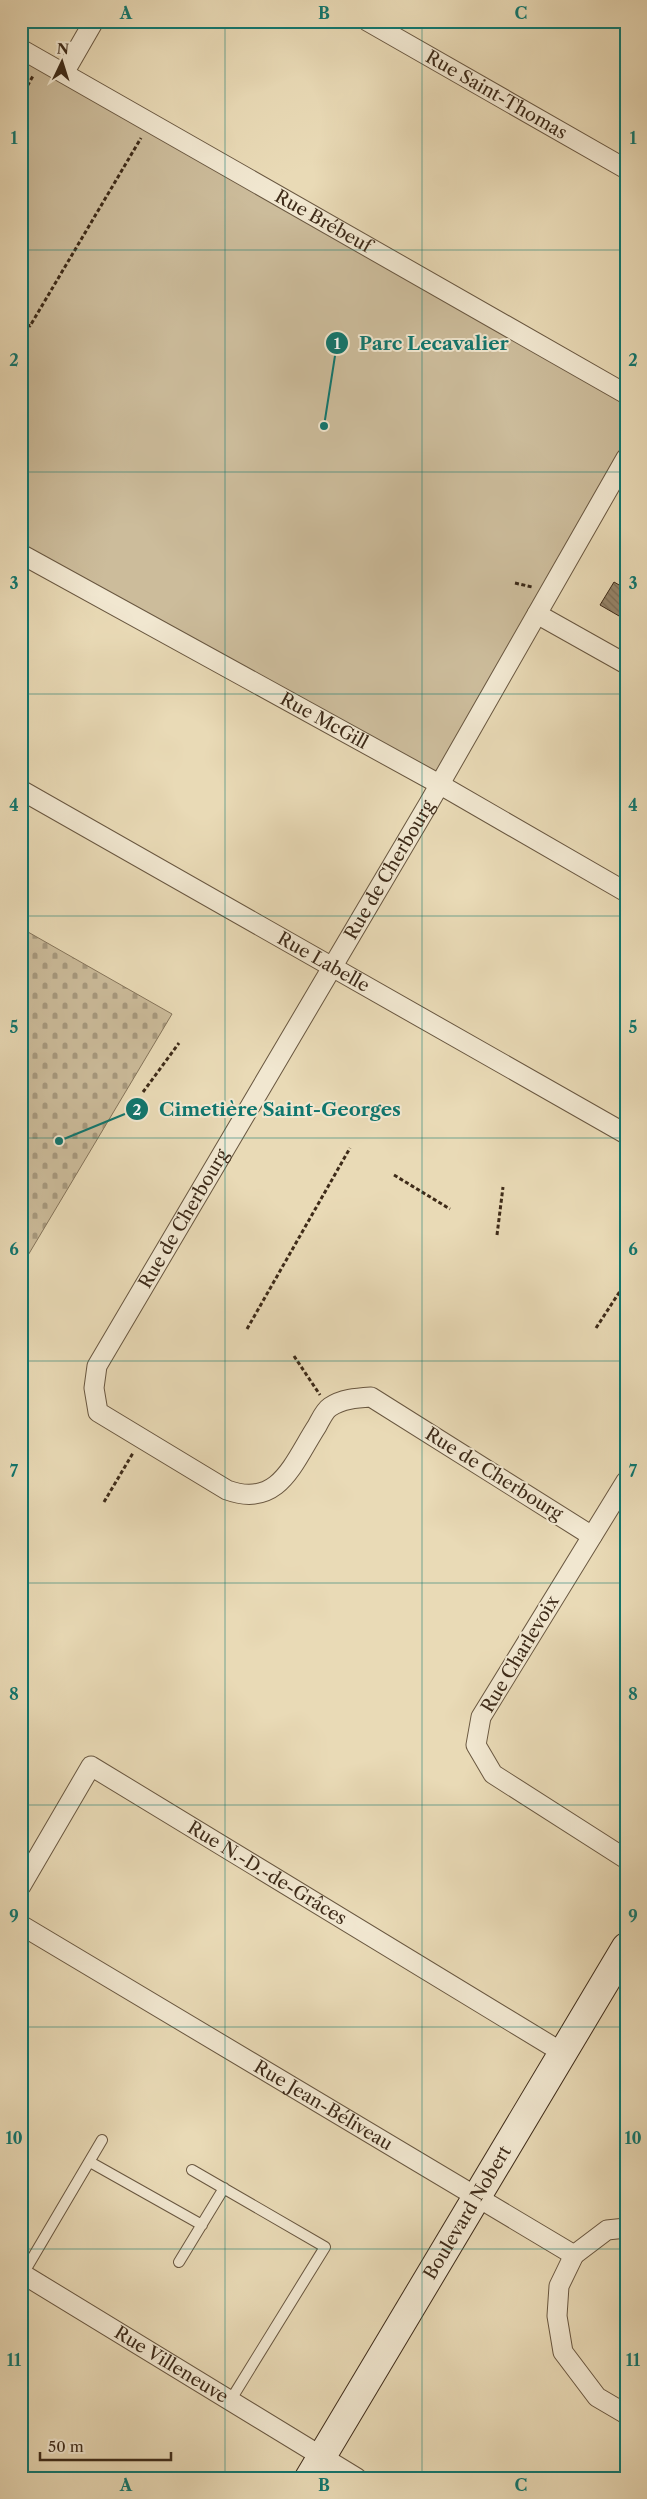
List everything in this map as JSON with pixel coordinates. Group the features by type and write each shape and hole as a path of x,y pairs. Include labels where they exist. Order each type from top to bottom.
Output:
{"street":[{"path":"64,73 94,21"},
{"name":"Rue Saint-Thomas","path":"367,21 626,169"},
{"name":"Rue Brébeuf","path":"21,48 626,394"},
{"name":"Rue de Cherbourg","path":"592,1536 371,1397 348,1399 328,1408 281,1482 258,1496 240,1495 227,1490 98,1412 94,1388 96,1366 440,784 626,458"},
{"name":"Rue McGill","path":"21,554 440,784 626,892"},
{"path":"536,614 626,664"},
{"name":"Rue Labelle","path":"21,790 626,1134"},
{"name":"Rue Charlevoix","path":"626,1481 481,1717 476,1745 493,1774 626,1859"},
{"name":"Rue N.-D.-de-Grâces","path":"21,1886 92,1766 563,2053"},
{"name":"Rue Jean-Béliveau","path":"21,1925 574,2255"},
{"name":"Boulevard Nobert","path":"315,2467 626,1947"},
{"path":"626,2228 607,2230 574,2255 559,2286 557,2316 563,2352 597,2397 626,2414"},
{"name":"Rue Villeneuve","path":"22,2274 230,2401 315,2467 357,2478"}],"lane":[{"path":"22,2274 102,2140"},
{"path":"90,2162 202,2225"},
{"path":"192,2170 325,2247 230,2401"},
{"path":"179,2262 224,2188"}],"path":[{"path":"21,96 42,61"},
{"path":"21,322 30,326 150,122"},
{"path":"143,1092 179,1043"},
{"path":"247,1330 350,1148"},
{"path":"394,1175 450,1209"},
{"path":"497,1235 502,1186"},
{"path":"596,1328 626,1282"},
{"path":"294,1356 328,1408"},
{"path":"104,1502 142,1439"}],"green space":[{"path":"21,49 626,394 626,458 439,784 21,554"},
{"path":"21,928 172,1014 21,1267"}],"building":[{"path":"614,582 626,589 626,620 600,605"}],"place":[{"name":"Parc Lecavalier","path":"324,426"},
{"name":"Cimetière Saint-Georges","path":"59,1141"}]}
